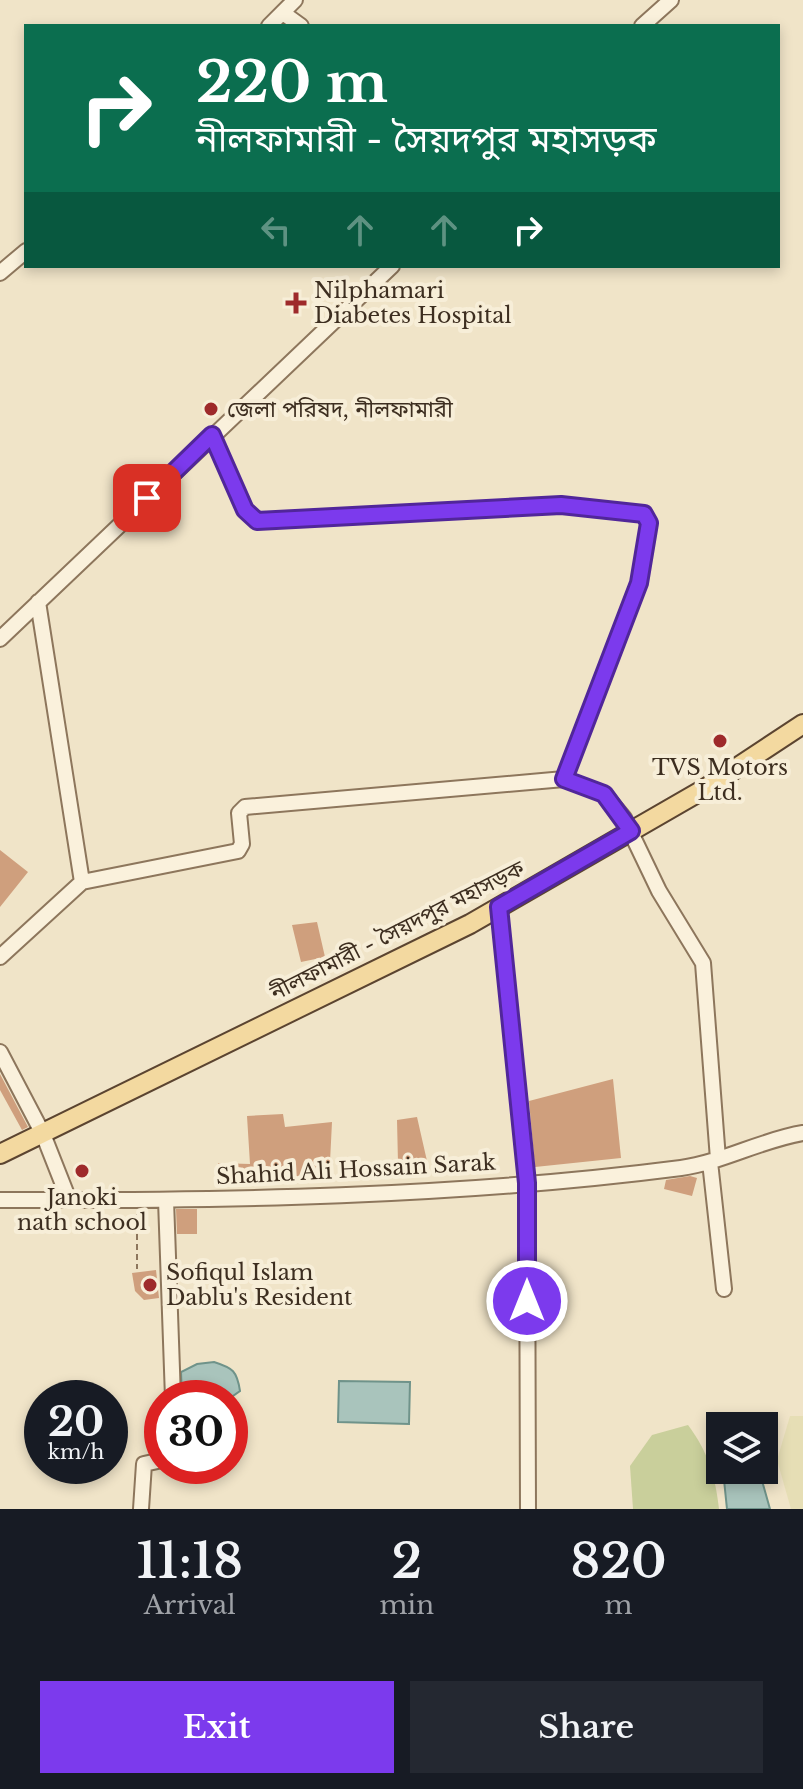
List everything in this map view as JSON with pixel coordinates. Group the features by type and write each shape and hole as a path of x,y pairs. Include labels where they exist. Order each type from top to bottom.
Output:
{"main road":[{"name":"নীলফামারী - সৈয়দপুর মহাসড়ক","path":"0,1154 207,1051 307,1006 499,907 631,831 803,724"}],"street":[{"path":"271,24 295,0"},
{"path":"644,24 671,0"},
{"path":"283,13 298,24"},
{"path":"0,273 24,253"},
{"path":"0,639 390,268"},
{"path":"212,435 245,510 257,521 561,505 644,514 649,523 639,583 564,779"},
{"path":"38,602 82,882"},
{"path":"0,957 82,882 230,854 242,844 239,813 245,807 564,779 604,794 631,831 659,891 703,963 724,1289"},
{"path":"499,907 527,1183 528,1509"},
{"path":"0,1052 43,1134 69,1200"},
{"name":"Shahid Ali Hossain Sarak","path":"0,1200 137,1201 527,1183 714,1160 768,1139 803,1133"},
{"path":"166,1200 172,1380"},
{"path":"141,1509 144,1464"}],"path":[{"path":"137,1201 137,1269"}],"shaded area":[{"path":"790,1416 803,1416 803,1509 791,1509 778,1457"}],"green space":[{"path":"688,1425 706,1456 706,1484 715,1484 719,1509 633,1509 630,1466 652,1435"}],"water":[{"path":"214,1362 226,1366 237,1380 181,1380 181,1372 197,1364"},
{"path":"339,1381 410,1382 409,1424 338,1422"},
{"path":"724,1484 763,1484 770,1509 727,1509"}],"building":[{"path":"0,850 28,872 0,907"},
{"path":"317,922 325,957 301,962 292,925"},
{"path":"0,1074 28,1127 22,1130 0,1090"},
{"path":"613,1079 621,1158 535,1167 529,1101"},
{"path":"283,1114 285,1127 332,1122 329,1182 220,1186 218,1163 250,1164 247,1116"},
{"path":"417,1117 427,1161 398,1163 397,1120"},
{"path":"690,1176 697,1178 692,1196 664,1189 666,1180"},
{"path":"176,1209 197,1209 197,1234 177,1234"},
{"name":"Sofiqul Islam Dablu's Resident","path":"156,1270 159,1298 144,1300 135,1291 132,1273"}],"place":[{"name":"Nilphamari Diabetes Hospital","path":"296,303"},
{"name":"জেলা পরিষদ, নীলফামারী","path":"211,409"},
{"name":"TVS Motors Ltd.","path":"720,741"},
{"name":"Janoki nath school","path":"82,1171"},
{"name":"Sofiqul Islam Dablu's Resident","path":"150,1285"}],"route":[{"path":"147,498 212,435 245,510 257,521 561,505 630,510 644,514 649,523 639,583 564,779 604,794 631,831 499,907 527,1183 527,1301"}]}
